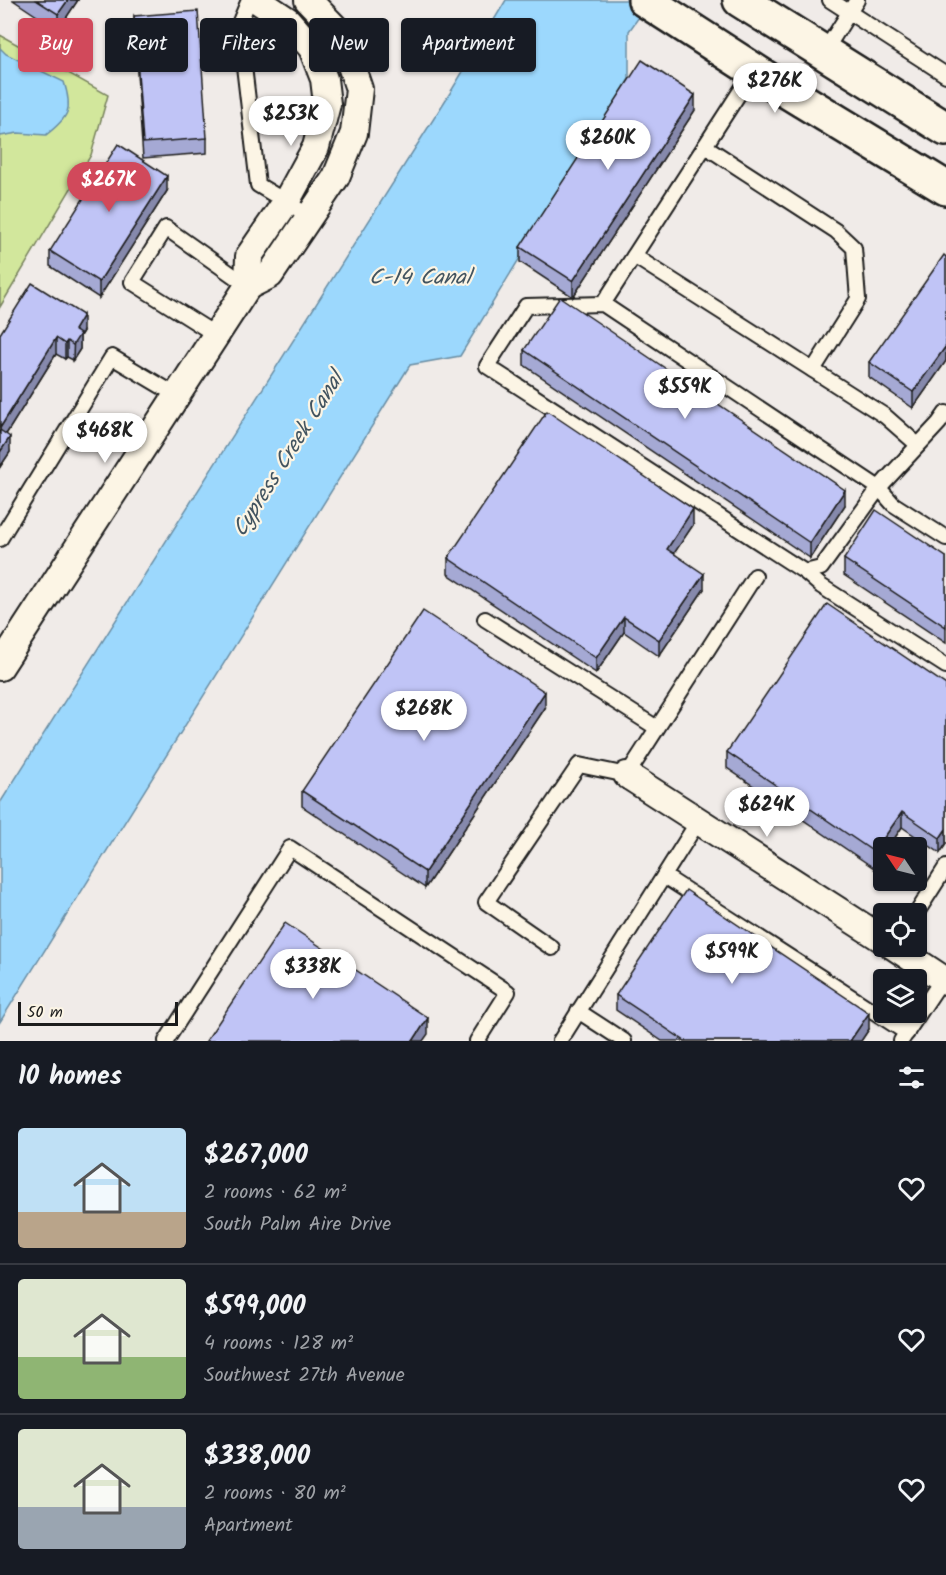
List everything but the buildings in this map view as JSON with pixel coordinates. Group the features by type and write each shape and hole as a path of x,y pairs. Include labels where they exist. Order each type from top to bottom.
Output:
{"main road":[{"path":"743,1 946,129"},
{"path":"650,3 946,188"}],"street":[{"path":"248,286 249,256 286,202 316,147 327,104 324,79 312,48 287,20 257,0"},
{"path":"0,666 248,286 270,275 336,177 354,133 359,89 340,33 308,0"},
{"path":"627,775 873,933"},
{"path":"909,957 944,980"}],"lane":[{"path":"249,0 239,24 258,185 311,217"},
{"path":"830,0 853,6 946,75"},
{"path":"824,54 853,6"},
{"path":"603,304 754,70"},
{"path":"705,147 836,231 854,248 858,299 813,370"},
{"path":"216,335 132,282 166,228 248,286"},
{"path":"634,256 885,416 918,445"},
{"path":"946,538 894,504 879,488 603,304 526,306 487,366 946,666"},
{"path":"0,539 112,357 176,395"},
{"path":"805,572 821,568 879,488 946,413"},
{"path":"552,948 486,902 579,765 627,775 755,576"},
{"path":"485,619 657,728"},
{"path":"560,1041 699,820"},
{"path":"166,1041 290,848 508,992 477,1041"},
{"path":"923,903 946,867"},
{"path":"664,876 904,1037 944,980"},
{"path":"578,1011 624,1041"}],"green space":[{"path":"0,35 18,45 18,72 67,72 108,95 91,155 0,307"}],"water":[{"name":"C-14 Canal","path":"506,0 651,0 629,31 629,79 460,356 410,365 0,1022 0,803 463,72 536,72 536,18 495,18"},
{"path":"0,48 18,60 18,72 43,72 64,82 68,106 64,118 46,135 18,133 0,136"}],"water label":[{"name":"Cypress Creek Canal","path":"289,455"}]}
